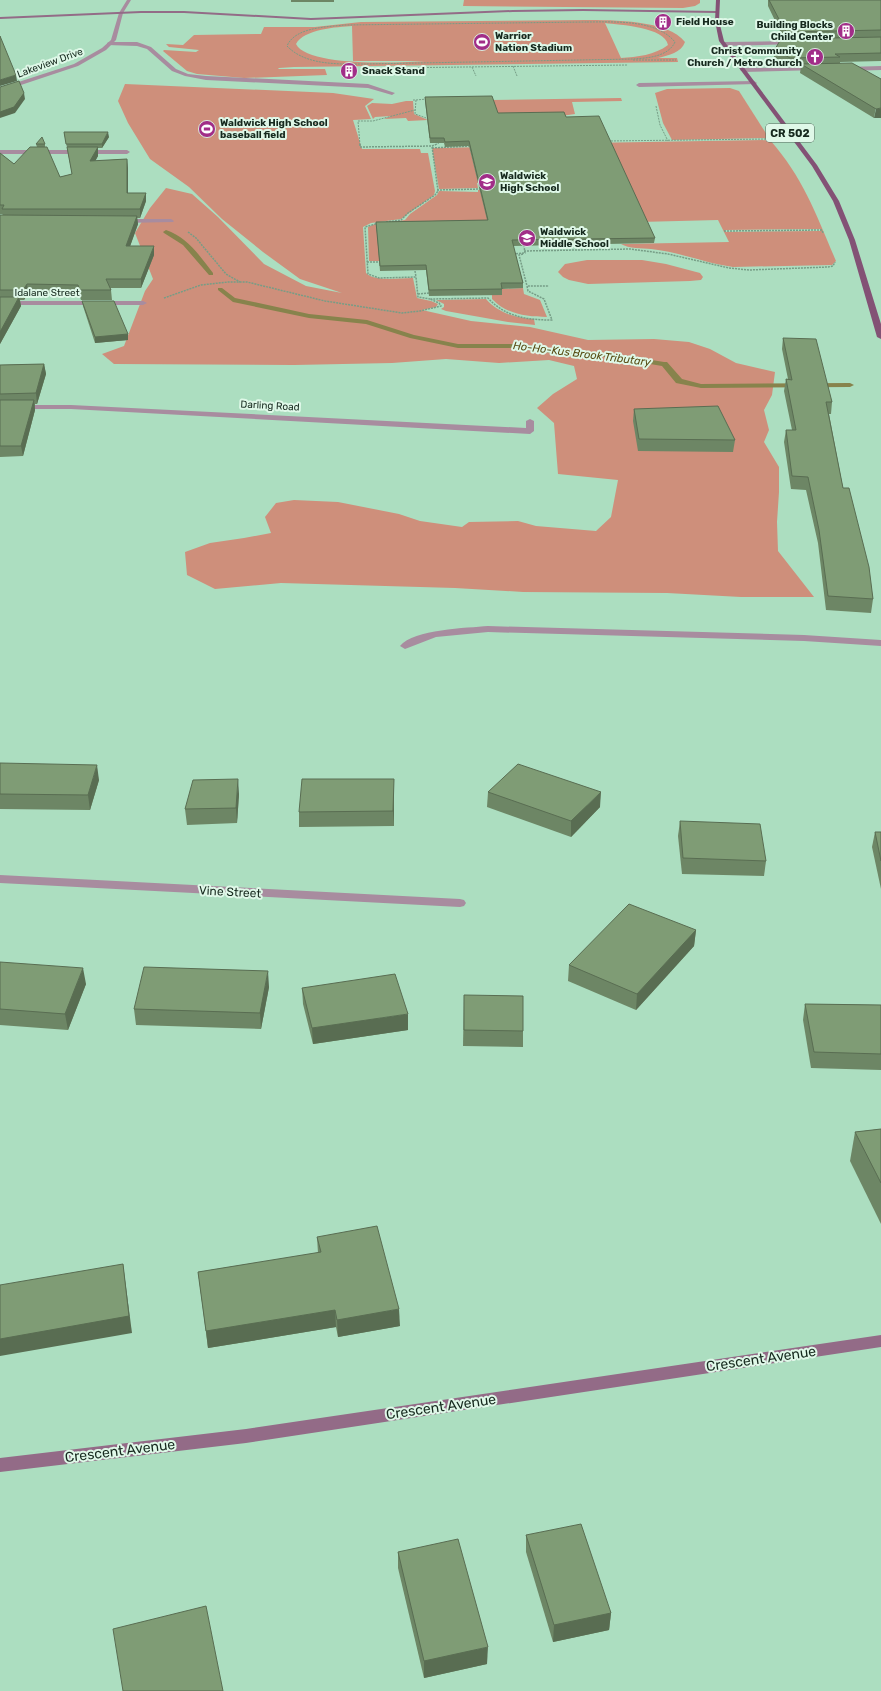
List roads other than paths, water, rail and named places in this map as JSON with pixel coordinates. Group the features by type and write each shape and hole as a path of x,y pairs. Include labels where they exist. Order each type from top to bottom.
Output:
{"main road":[{"name":"CR 502","path":"718,0 716,21 718,31 725,44 815,166 836,201 852,240 878,320 881,337"}],"street":[{"path":"109,44 113,40 121,13 129,0"},
{"path":"0,18 184,12 311,19 513,11 583,10 717,12"},
{"path":"725,44 802,43"},
{"path":"109,44 137,44 149,48 174,70 206,78 368,86 392,94"},
{"name":"Lakeview Drive","path":"0,90 76,65 104,49 109,44"},
{"path":"843,69 881,68"},
{"path":"743,70 821,69"},
{"path":"639,85 754,83"},
{"path":"0,152 127,152"},
{"path":"116,221 170,221"},
{"name":"Idalane Street","path":"0,303 143,304"},
{"name":"Darling Road","path":"0,407 71,407 530,431 530,421"},
{"path":"405,646 435,634 488,629 804,638 881,643"},
{"name":"Vine Street","path":"0,879 460,903"},
{"name":"Crescent Avenue","path":"0,1465 246,1436 881,1341"}],"waterway":[{"name":"Ho-Ho-Kus Brook Tributary","path":"166,232 173,235 185,244 211,274"},
{"name":"Ho-Ho-Kus Brook Tributary","path":"220,289 233,300 309,316 367,322 412,337 458,346 523,346 559,353 609,355 664,364 679,381 701,386 850,385"}],"place":[{"name":"Field House","path":"663,22"},
{"name":"Building Blocks Child Center","path":"846,31"},
{"name":"Warrior Nation Stadium","path":"482,42"},
{"name":"Christ Community Church / Metro Church","path":"815,57"},
{"name":"Snack Stand","path":"349,71"},
{"name":"Waldwick High School baseball field","path":"207,129"},
{"name":"Waldwick High School","path":"487,182"},
{"name":"Waldwick Middle School","path":"527,238"}]}
